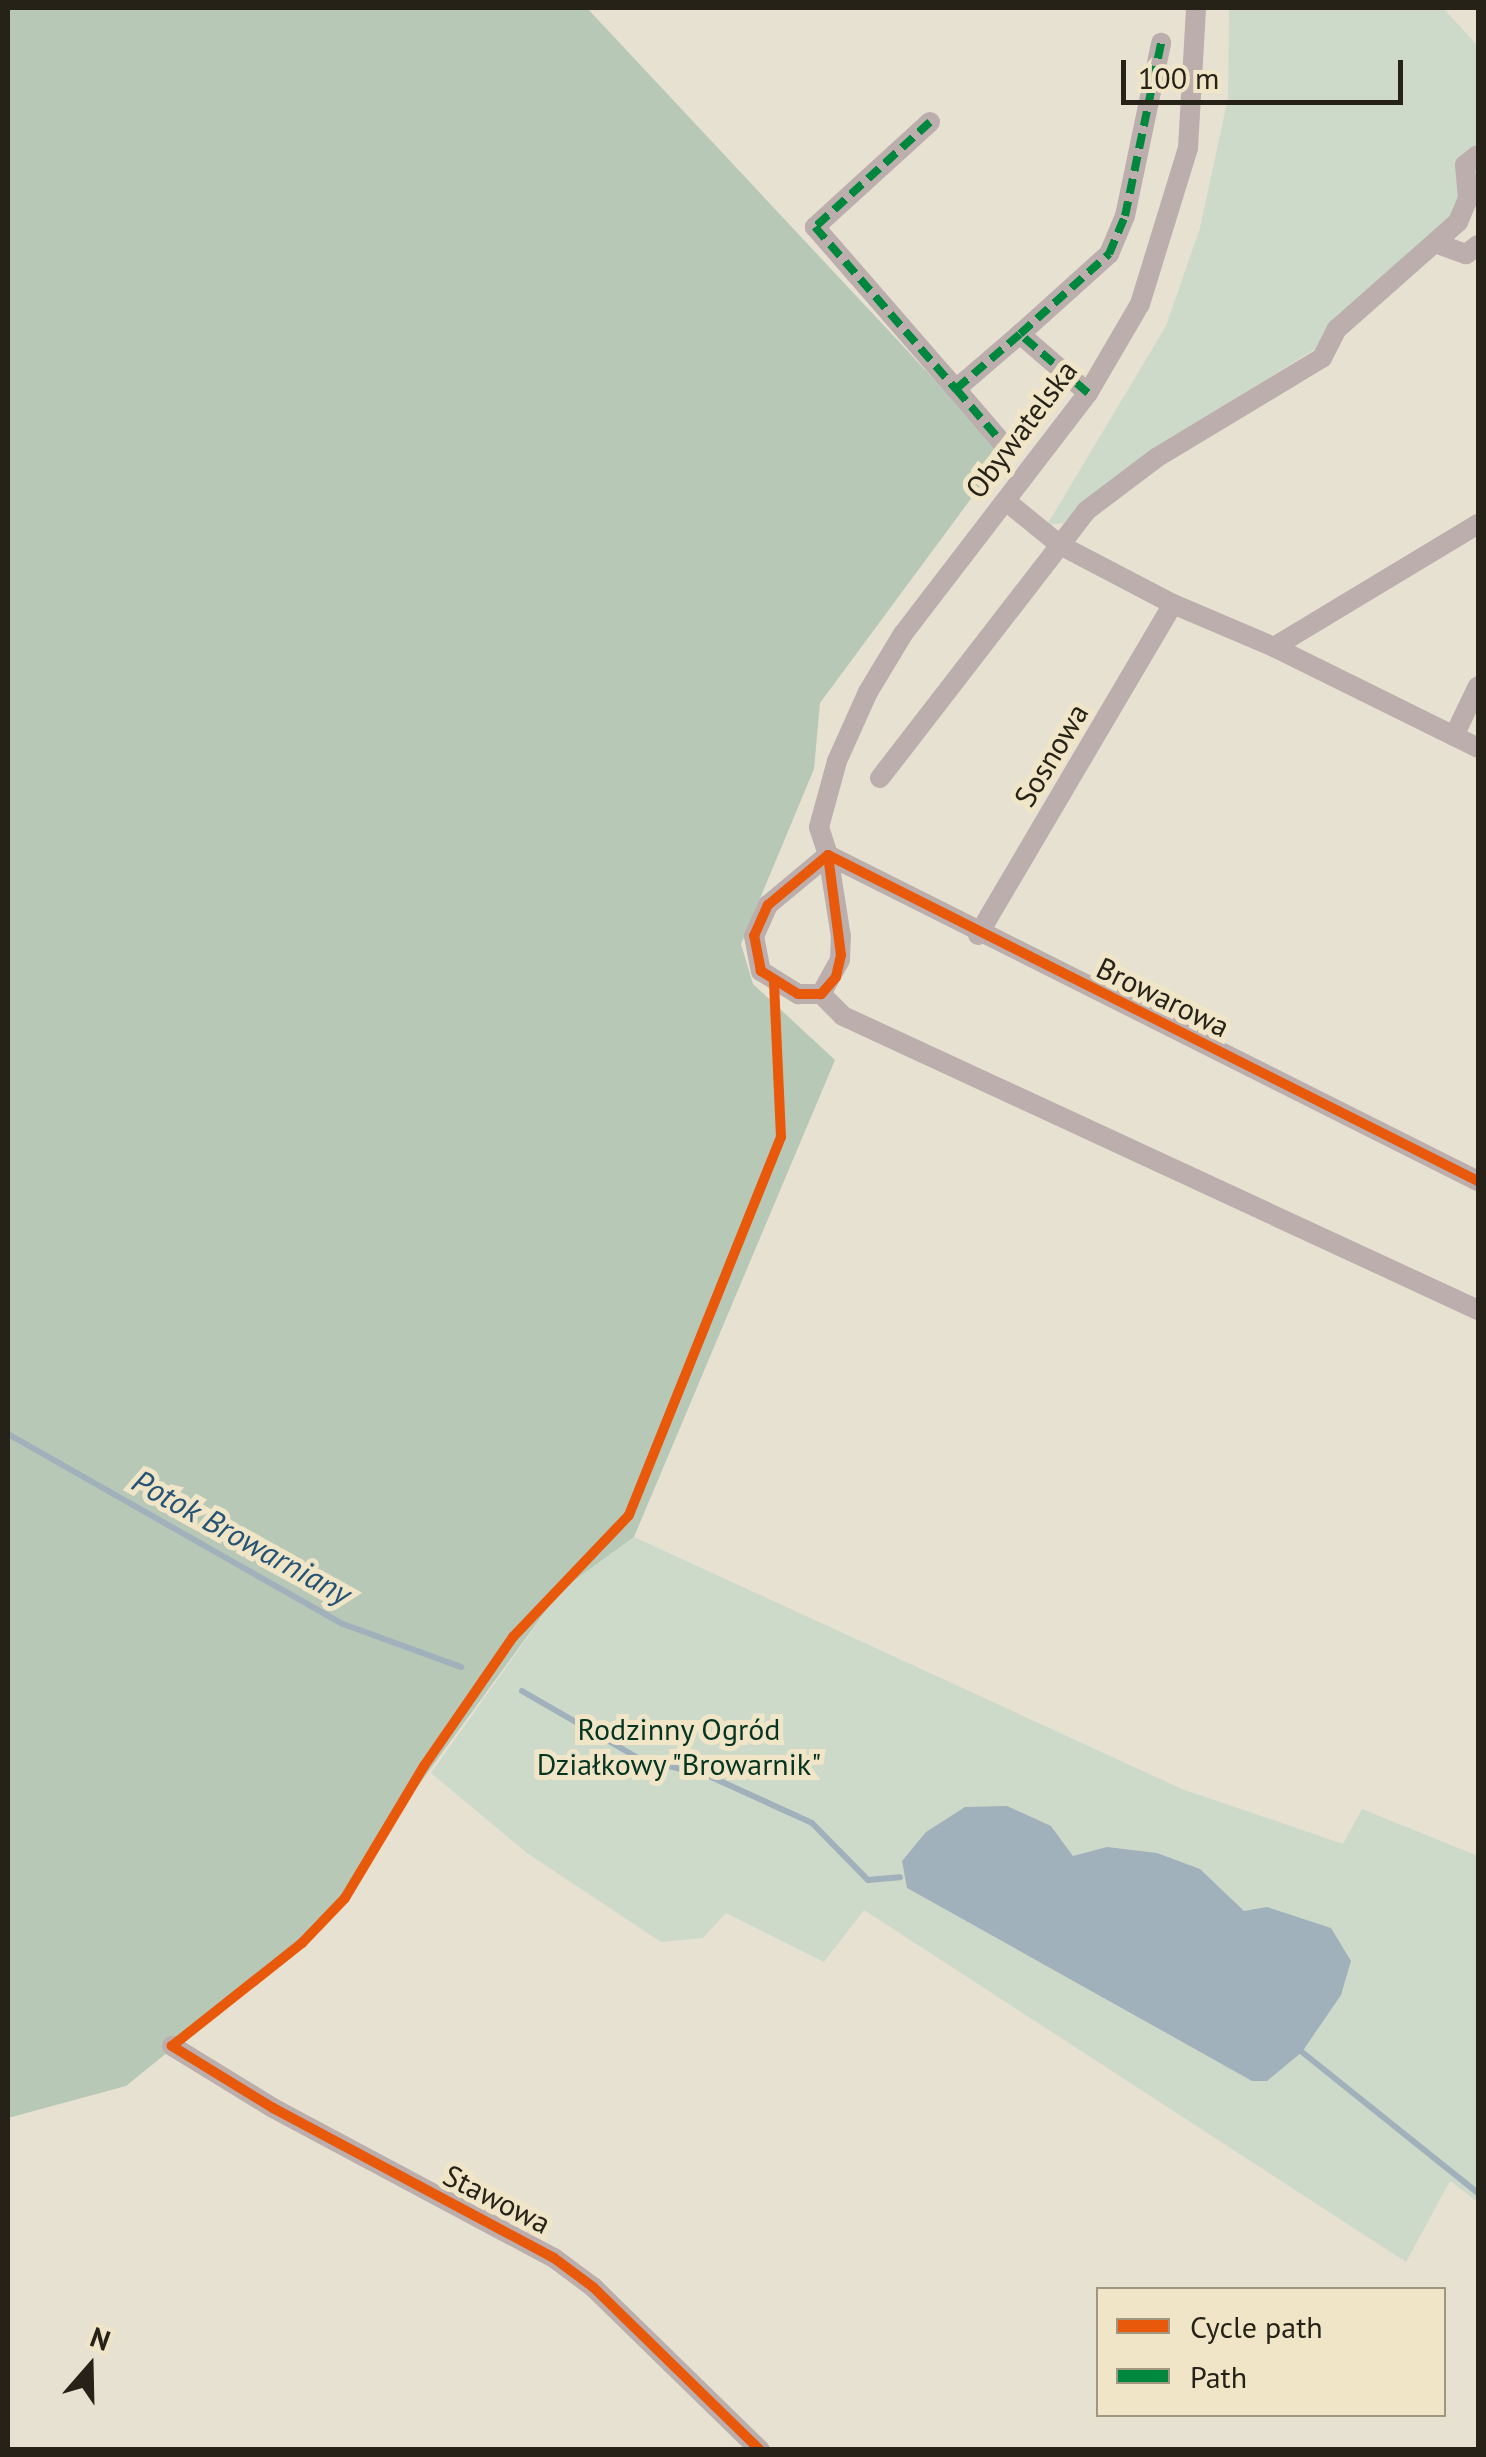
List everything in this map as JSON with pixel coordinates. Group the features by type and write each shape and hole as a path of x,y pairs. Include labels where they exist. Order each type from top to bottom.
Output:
{"street":[{"name":"Obywatelska","path":"820,994 836,977 842,946 828,855 820,838 822,804 868,692 902,634 1088,393 1140,304 1174,208 1194,102 1196,8"},
{"path":"956,389 1110,254 1125,216 1161,43"},
{"path":"930,122 816,226 1004,445"},
{"path":"880,778 1086,511 1156,458 1322,358 1337,329 1438,244 1458,222 1468,199 1465,165 1478,154"},
{"path":"1438,244 1466,254 1478,245"},
{"path":"1020,334 1088,393"},
{"path":"1006,500 1060,545 1173,604 1274,647 1478,748"},
{"path":"1274,647 1478,524"},
{"name":"Sosnowa","path":"978,934 1173,604"},
{"path":"1454,736 1478,686"},
{"path":"828,855 768,905 754,941 770,980 798,994 820,994 855,1021 1165,1168 1213,1183 1478,1310"},
{"name":"Browarowa","path":"828,855 978,934 1478,1181"},
{"name":"Stawowa","path":"172,2046 272,2108 554,2258 760,2450"}],"green space":[{"path":"8,8 587,8 1004,454 820,703 814,769 741,944 753,984 835,1060 634,1537 561,1590 369,1853 346,1898 300,1945 126,2086 8,2118"},
{"path":"1229,8 1443,8 1478,46 1478,176 1452,222 1320,346 1150,451 1063,523 1047,525 1166,326 1200,228 1228,98"},
{"name":"Rodzinny Ogród Działkowy \"Browarnik\"","path":"634,1537 1182,1789 1343,1844 1362,1809 1478,1856 1478,2202 1450,2181 1406,2262 864,1910 824,1962 726,1913 703,1938 661,1942 527,1853 431,1773 561,1590","holes":["1051,1826 1073,1856 1227,1897 1244,1911 1252,2081 907,1888"]}],"water":[{"path":"1007,1806 1051,1826 1073,1856 1107,1847 1157,1853 1200,1869 1244,1911 1267,1907 1331,1928 1351,1961 1341,1995 1302,2052 1267,2081 1252,2081 907,1888 902,1861 926,1832 965,1807"}],"waterway":[{"name":"Potok Browarniany","path":"8,1434 343,1624 461,1667"},
{"name":"Potok Browarniany","path":"522,1691 640,1759 709,1776 812,1823 868,1880 900,1877"},
{"path":"1302,2052 1478,2193"}],"marked path":[{"path":"1088,393 1020,334 1109,254 1125,216 1161,43"},
{"path":"930,122 815,227 956,389 1020,334"},
{"path":"956,389 1004,445"}],"cycle path":[{"path":"828,855 1478,1181"},
{"path":"828,855 841,955 836,977 821,994 798,994 761,971 754,936 768,905 828,855"},
{"path":"760,2450 593,2287 554,2258 273,2108 172,2046 302,1943 345,1898 424,1766 513,1637 629,1515 781,1137 774,983"}]}
